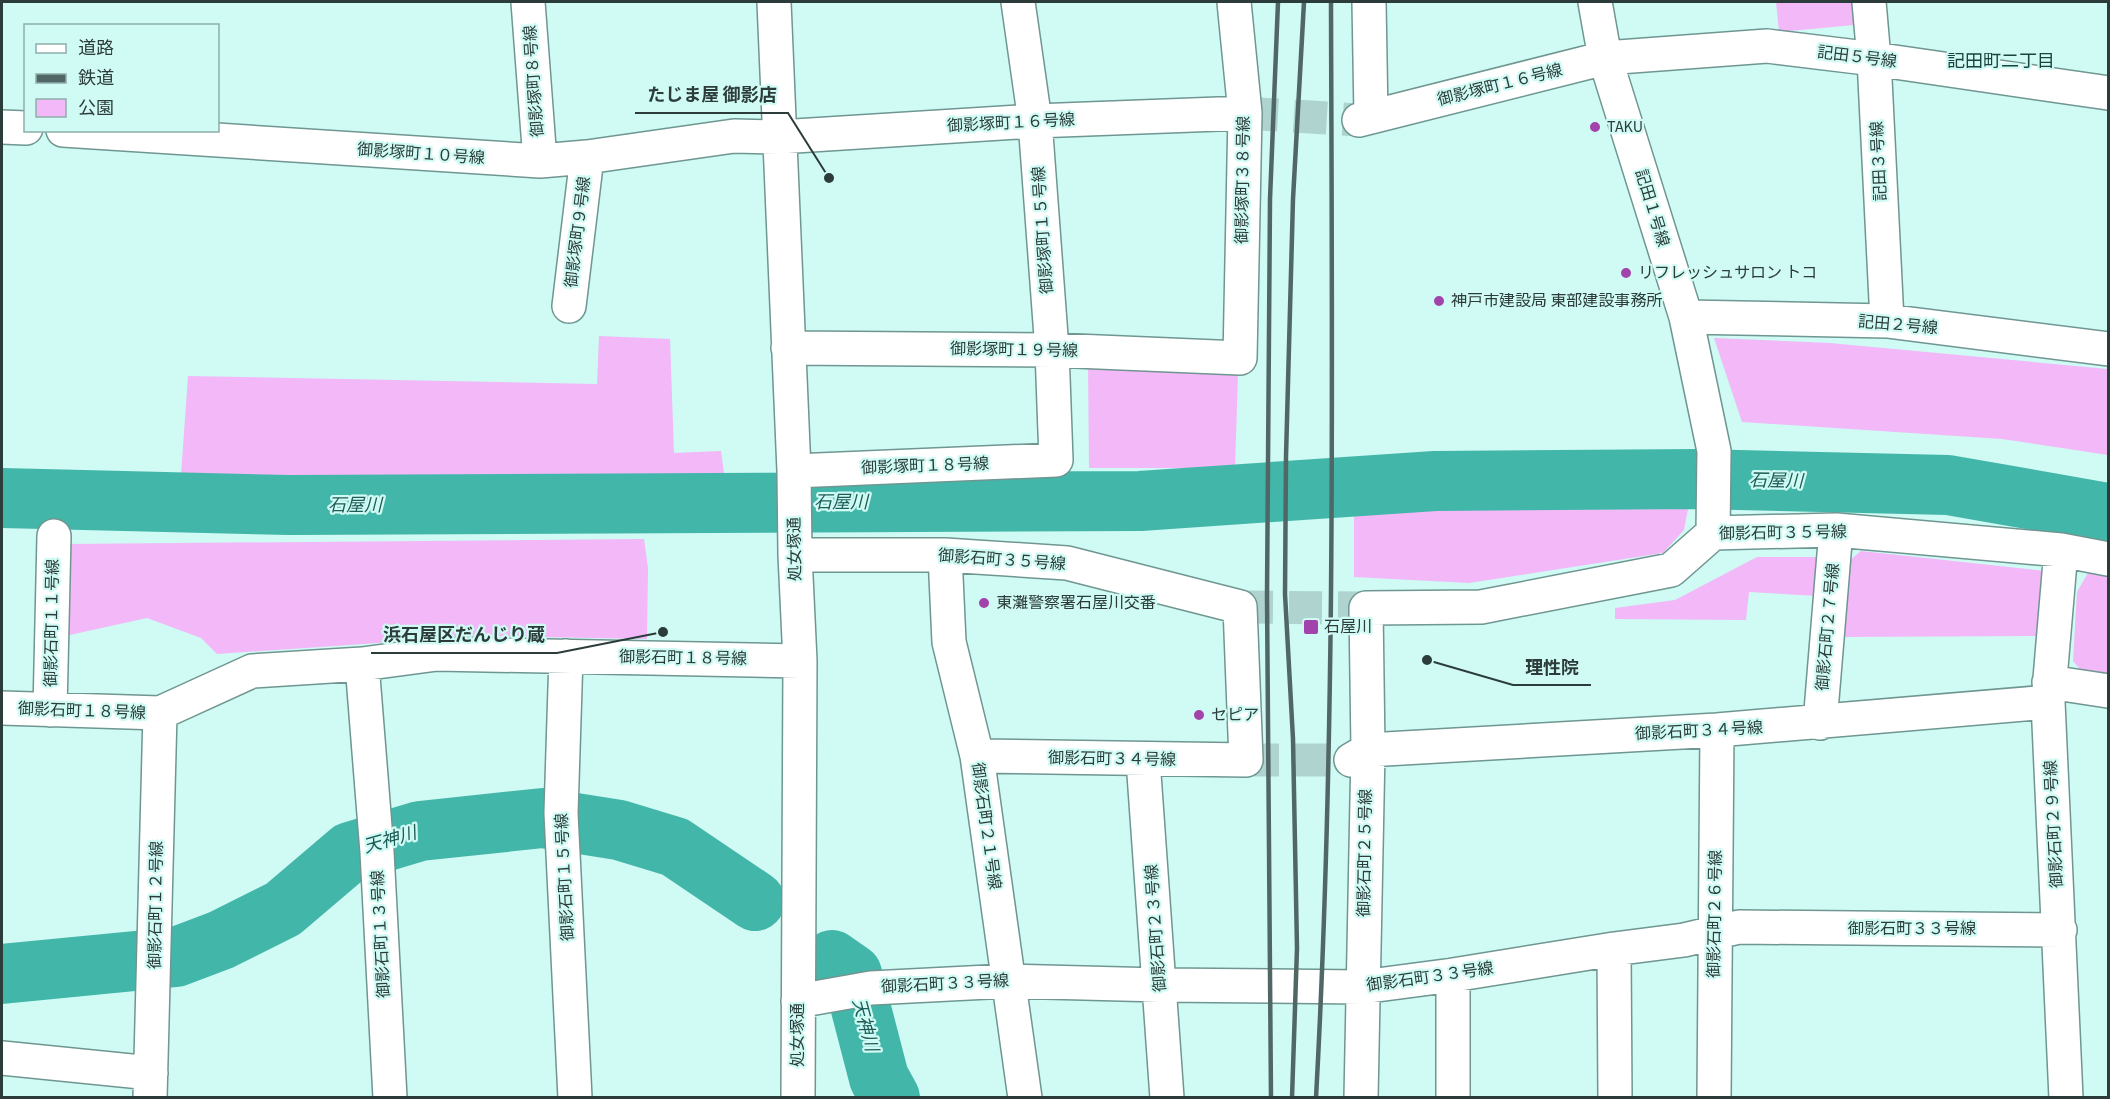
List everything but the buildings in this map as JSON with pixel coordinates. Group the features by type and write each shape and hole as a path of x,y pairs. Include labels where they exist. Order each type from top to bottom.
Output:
{"street":[{"name":"御影塚町８号線","path":"528,2 540,161"},
{"name":"処女塚通","path":"774,2 800,661 798,1098"},
{"name":"御影塚町１５号線","path":"1018,2 1035,120 1052,350 1056,460"},
{"name":"御影塚町３８号線","path":"1234,2 1245,113 1240,358"},
{"name":"御影塚町１６号線","path":"1370,2 1365,118 1605,58"},
{"name":"記田１号線","path":"1595,2 1605,58 1686,317 1714,451 1713,520"},
{"name":"記田３号線","path":"1869,2 1887,321"},
{"name":"記田５号線","path":"1605,58 1767,46 2109,93"},
{"name":"御影塚町１６号線","path":"779,137 1035,120 1245,113"},
{"path":"2,127 24,128"},
{"name":"御影塚町１０号線","path":"94,132 540,161 587,158 734,136 779,137"},
{"name":"御影塚町９号線","path":"569,306 587,158"},
{"name":"記田２号線","path":"1686,317 1887,321 2109,349"},
{"name":"御影塚町１９号線","path":"788,348 1052,350 1240,358"},
{"name":"御影塚町１８号線","path":"794,477 1056,460"},
{"name":"御影石町３５号線","path":"1366,608 1481,608 1671,570 1713,520 2061,550 2109,559"},
{"name":"御影石町２７号線","path":"1820,723 1836,530"},
{"name":"御影石町１１号線","path":"50,710 54,536"},
{"name":"御影石町３５号線","path":"795,542 1067,563 1240,607 1246,760"},
{"name":"御影石町２９号線","path":"2061,550 2049,692 2067,1098"},
{"name":"御影石町２１号線","path":"945,555 949,642 977,756 1025,1098"},
{"name":"御影石町２５号線","path":"1361,1098 1360,755 1366,608"},
{"name":"御影石町１８号線","path":"2,708 160,713 252,671 362,664 437,654 800,661"},
{"name":"御影石町１５号線","path":"566,656 562,825 575,1098"},
{"name":"御影石町１３号線","path":"362,664 376,839 390,1098"},
{"name":"御影石町３４号線","path":"1360,755 1820,723 2049,692 2109,691"},
{"name":"御影石町１２号線","path":"150,1085 160,713"},
{"name":"御影石町２６号線","path":"1714,1098 1717,730"},
{"name":"御影石町３４号線","path":"977,756 1246,760"},
{"name":"御影石町２３号線","path":"1143,759 1167,1098"},
{"name":"御影石町３３号線","path":"798,1001 871,988 1008,981 1362,987 1684,940 1739,927 2060,930"},
{"path":"1614,949 1615,1098"},
{"path":"1453,1098 1454,975"},
{"path":"2,1058 150,1085"}],"green space":[{"path":"1776,2 1852,2 1854,25 1779,32"},
{"path":"599,336 670,339 674,453 721,451 725,481 181,475 188,376 597,384"},
{"path":"1714,338 1830,343 2108,369 2108,455 2002,439 1742,422"},
{"path":"1088,362 1238,373 1235,468 1089,468"},
{"path":"1688,509 1684,530 1663,553 1469,583 1354,577 1354,510"},
{"path":"644,539 648,568 647,639 481,636 217,654 201,638 147,618 65,636 67,544"},
{"path":"1861,551 2045,571 2037,636 1842,637 1850,560"},
{"path":"1757,557 1820,557 1817,596 1749,592 1746,620 1615,619 1615,608 1675,600"},
{"path":"2089,571 2108,575 2108,684 2091,682 2073,661 2077,592"}],"waterway":[{"name":"石屋川","path":"2,498 289,505 1140,501 1435,481 1697,479 1948,485 2108,513"},
{"name":"天神川","path":"2,974 176,957 221,940 283,909 350,852 420,831 543,818 619,830 675,847 755,901"},
{"name":"天神川","path":"832,960 852,974 879,1078 890,1098"}],"tunnel":[{"path":"1245,113 1359,120"},
{"path":"1240,607 1366,608"},
{"path":"1246,760 1351,760"}],"railway":[{"path":"1271,1098 1267,596 1270,199 1278,2"},
{"path":"1292,1098 1297,948 1293,739 1285,594 1286,457 1293,199 1304,2"},
{"path":"1316,1098 1330,687 1331,2"}],"place":[{"name":"TAKU","path":"1595,127"},
{"name":"たじま屋 御影店","path":"829,178"},
{"name":"リフレッシュサロン トコ","path":"1626,273"},
{"name":"神戸市建設局 東部建設事務所","path":"1439,301"},
{"name":"東灘警察署石屋川交番","path":"984,603"},
{"name":"石屋川","path":"1311,627"},
{"name":"浜石屋区だんじり蔵","path":"663,632"},
{"name":"理性院","path":"1427,660"},
{"name":"セピア","path":"1199,715"}],"district":[{"name":"記田町二丁目","path":"2001,61"}]}
